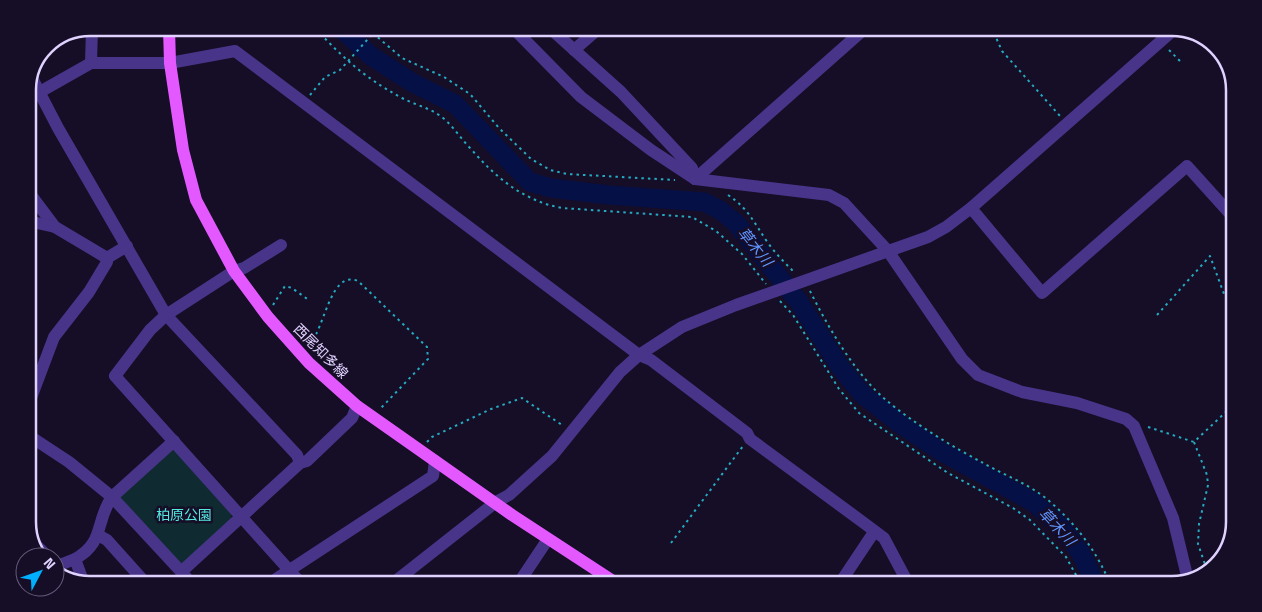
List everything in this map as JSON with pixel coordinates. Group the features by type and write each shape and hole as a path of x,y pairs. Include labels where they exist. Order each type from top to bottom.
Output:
{"main road":[{"name":"西尾知多線","path":"171,36 176,62 183,150 196,200 234,271 265,312 301,354 357,406 548,539 605,576"}],"street":[{"path":"91,63 92,36"},
{"path":"521,36 581,97 651,150 695,179 829,195 844,203 888,251 962,359 978,375 1022,392 1077,402 1126,419 1134,426 1173,518 1187,574"},
{"path":"559,36 621,92 692,168 695,179"},
{"path":"574,50 590,36"},
{"path":"695,179 856,36"},
{"path":"402,576 496,502 509,495 552,456 620,372 639,355 682,327 736,305 777,292 938,233 971,208 1165,38"},
{"path":"38,93 91,63 176,62 235,51 639,355 651,360 750,438 884,538 904,576"},
{"path":"36,88 166,315 297,455 300,463"},
{"path":"971,208 1042,293 1187,166 1226,209"},
{"path":"36,202 55,227"},
{"path":"36,222 55,227 106,258"},
{"path":"281,245 244,268 234,271 166,315 150,330 115,376 294,575 433,476 435,461"},
{"path":"106,258 127,246"},
{"path":"36,372 54,337 89,292 107,262 106,258"},
{"path":"36,440 69,462 112,497 184,576 300,463 307,461 352,418 357,406"},
{"path":"65,561 75,559 88,551 98,535 104,513 112,497 174,441"},
{"path":"845,576 874,532"},
{"path":"98,535 106,540 139,576"},
{"path":"523,576 548,539"},
{"path":"75,559 81,575"}],"path":[{"path":"323,36 348,63 403,98 442,116 503,181 533,200 562,208 692,217 716,231 742,254 777,292 839,390 859,414 948,474 1013,508 1030,520 1066,557 1077,576"},
{"path":"304,102 325,77 340,70 348,63 370,36"},
{"path":"376,36 402,58 444,77 470,94 517,147 531,159 550,170 567,174 623,178 695,179"},
{"path":"995,36 1002,51 1066,124"},
{"path":"1165,38 1180,61"},
{"path":"721,192 740,204 758,225 767,242 801,283 859,370 875,390 887,401 962,451 1026,485 1047,499 1068,518 1087,541 1102,564 1107,576"},
{"path":"1157,315 1210,256 1226,296"},
{"path":"301,354 320,331 332,293 338,285 346,279 352,278 358,282 427,347 429,352 428,359 381,409 375,419"},
{"path":"265,312 271,307 285,286 292,288 310,301"},
{"path":"420,450 432,437 491,409 522,398 572,432"},
{"path":"1194,442 1226,412"},
{"path":"1134,426 1143,425 1194,442"},
{"path":"671,543 750,438"},
{"path":"1194,442 1207,475 1208,485 1199,524 1198,544 1205,564"}],"green space":[{"name":"柏原公園","path":"172,448 232,509 231,523 181,572 117,496"}],"waterway":[{"name":"草木川","path":"350,36 371,56 413,83 455,104 530,182 551,188 609,195 704,202 720,210 736,223 799,302 840,367 862,394 900,424 940,451 1033,502 1059,525 1080,552 1092,576"}]}
